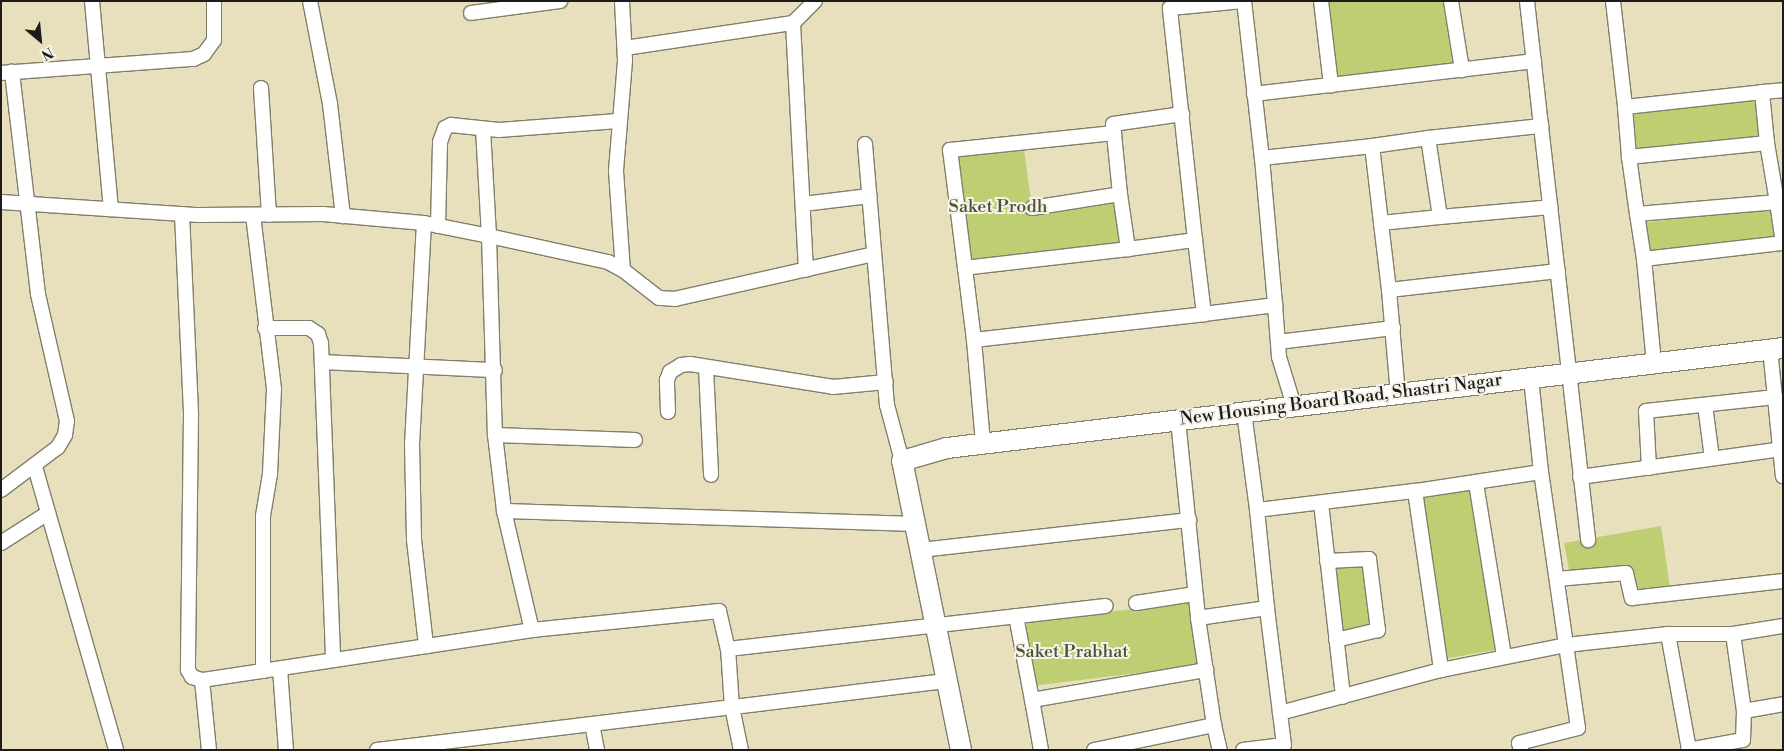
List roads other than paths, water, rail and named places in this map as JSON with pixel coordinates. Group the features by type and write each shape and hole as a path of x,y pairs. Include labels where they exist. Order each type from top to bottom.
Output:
{"street":[{"path":"92,1 111,210"},
{"path":"1,490 35,468 58,447 65,435 67,422 38,294 7,73 98,68 193,59 204,54 216,31 214,1"},
{"path":"310,1 330,104 343,216"},
{"path":"471,13 560,1"},
{"path":"622,1 625,48 618,121 616,171 623,270"},
{"path":"625,48 793,23 815,1"},
{"path":"1204,314 1170,5 1244,1 1262,158 1278,342 1294,406"},
{"path":"1321,1 1331,85"},
{"path":"1451,1 1462,70"},
{"path":"1527,1 1558,271 1567,373 1588,540"},
{"path":"1613,1 1629,157 1644,259 1654,363"},
{"path":"793,23 806,270"},
{"path":"1254,94 1534,61"},
{"path":"262,88 269,215"},
{"path":"1625,107 1783,90"},
{"path":"1644,259 1783,243 1767,143 1762,92"},
{"path":"1128,250 1113,124 1182,114"},
{"path":"438,226 441,135 451,125 482,129 618,121"},
{"path":"1262,158 1541,126"},
{"path":"482,129 495,370 495,435 504,511 532,630"},
{"path":"983,444 974,340 950,150 1114,133"},
{"path":"1428,138 1440,217"},
{"path":"1629,157 1767,143"},
{"path":"865,144 886,382 886,405 917,524 945,681 961,750"},
{"path":"1372,146 1393,328 1398,394"},
{"path":"1032,208 1120,194"},
{"path":"803,204 870,196"},
{"path":"1,202 182,214 343,216 424,223 608,262 623,270 659,298 675,299 874,254"},
{"path":"1638,214 1777,202"},
{"path":"1381,223 1551,207"},
{"path":"182,214 191,415 188,670 192,677 202,680 532,630 719,611 728,649 732,707 741,750"},
{"path":"253,215 265,328 274,389 271,465 263,516 263,671"},
{"path":"424,223 412,443 414,540 426,646"},
{"path":"965,268 1128,250 1195,240"},
{"path":"1389,290 1558,271"},
{"path":"974,340 1275,305"},
{"path":"265,328 314,331 322,343 333,660"},
{"path":"1278,342 1393,328"},
{"path":"1776,348 1775,397 1782,449 1783,476"},
{"name":"New Housing Board Road, Shastri Nagar","path":"902,461 947,448 1776,348"},
{"path":"323,362 495,370"},
{"path":"668,412 667,380 670,372 680,365 706,367 833,387 886,382"},
{"path":"706,367 711,475"},
{"path":"1520,750 1519,743 1578,728 1541,472 1531,378"},
{"path":"1649,468 1646,412 1775,397"},
{"path":"1705,405 1712,458"},
{"path":"1243,750 1285,747 1244,412"},
{"path":"1178,420 1198,618 1214,725 1220,750"},
{"path":"495,435 635,440"},
{"path":"1580,477 1782,449"},
{"path":"35,468 116,750"},
{"path":"1257,510 1476,483 1541,472"},
{"path":"1476,483 1504,656"},
{"path":"1415,491 1441,670"},
{"path":"1321,503 1343,697"},
{"path":"504,511 917,524"},
{"path":"1,543 48,513"},
{"path":"921,550 1188,520"},
{"path":"1327,562 1369,560 1378,630 1336,640"},
{"path":"1557,578 1626,573 1632,598 1783,581"},
{"path":"1136,603 1195,594"},
{"path":"728,649 1106,606"},
{"path":"1198,618 1267,608"},
{"path":"1016,616 1041,750"},
{"path":"1280,713 1441,670 1566,645 1668,634 1733,634 1783,626"},
{"path":"1668,634 1688,750 1745,745 1744,711 1733,634"},
{"path":"280,669 286,750"},
{"path":"1032,700 1206,670"},
{"path":"202,680 210,750"},
{"path":"377,750 945,681"},
{"path":"1744,711 1783,704"},
{"path":"592,724 597,750"},
{"path":"1094,750 1214,725"}],"park label":[{"name":"Saket Prodh","path":"998,207"},
{"name":"Saket Prabhat","path":"1072,652"}]}
